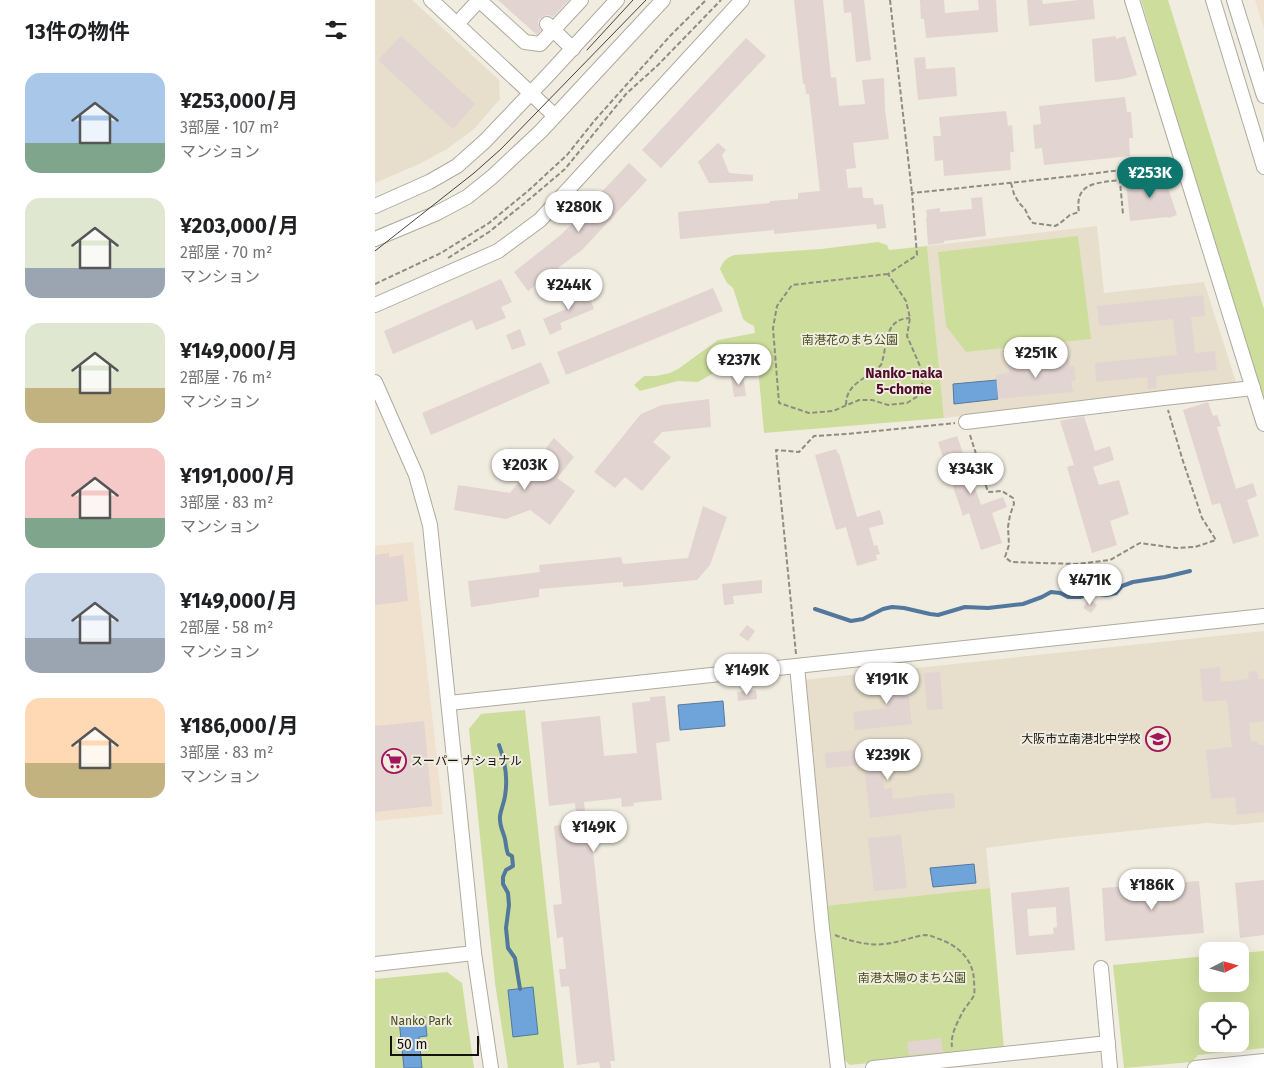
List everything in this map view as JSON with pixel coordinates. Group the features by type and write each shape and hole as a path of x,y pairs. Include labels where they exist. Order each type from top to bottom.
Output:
{"street":[{"path":"431,0 555,116"},
{"path":"457,24 480,0 525,42 540,44 550,27 581,0"},
{"path":"375,206 429,182 457,166 485,141 617,0"},
{"path":"375,239 437,213 467,197 492,177 541,131 663,0"},
{"path":"375,304 498,251 540,220 742,0"},
{"path":"1132,0 1264,424"},
{"path":"1213,0 1264,167"},
{"path":"1234,0 1264,96"},
{"path":"550,27 573,49"},
{"path":"375,382 416,475 430,525 474,953 491,1068"},
{"path":"966,422 1253,388"},
{"path":"449,703 1264,616"},
{"path":"797,666 822,928 838,1068"},
{"path":"375,964 474,953"},
{"path":"1101,968 1110,1068"},
{"path":"873,1068 1108,1042"},
{"path":"1195,1068 1264,1061"}],"path":[{"path":"375,284 441,253 489,223 528,191 567,155 663,42 706,0"},
{"path":"445,260 489,232 533,197 565,168 626,94 658,65 721,0"},
{"path":"888,274 906,301 910,318 907,336 923,373 922,386 918,396 907,403 888,406 872,400 859,400 833,411 809,413 779,404 773,328 777,306 792,285 888,274 917,255 912,193 890,0"},
{"path":"912,193 1011,183 1183,161"},
{"path":"1119,170 1123,214"},
{"path":"1011,183 1014,194 1033,223 1055,226 1070,215 1079,212 1079,198 1087,186 1120,180"},
{"path":"846,405 846,398 850,390 881,365 890,328 897,321 910,318"},
{"path":"797,666 776,450 799,452 814,436 966,422 987,492 1002,491 1013,498 1014,504 1008,527 1009,545 1005,558 1011,562 1077,564 1110,560 1139,543 1176,548 1195,547 1216,540 1202,518 1164,398"},
{"path":"822,928 837,936 873,945 894,943 927,935 948,941 963,953 971,966 974,978 974,995 955,1027 951,1043 953,1060"}],"shaded area":[{"path":"375,0 412,0 499,80 500,99 474,129 447,149 419,164 375,183"},
{"path":"1255,0 1264,0 1264,29"},
{"path":"1097,226 1104,293 1204,282 1237,385 944,418 927,246"},
{"path":"413,542 443,814 375,821 375,546"},
{"path":"1264,631 1264,822 1234,825 1207,823 1061,838 986,848 990,888 824,906 803,680"}],"green space":[{"path":"1141,0 1168,0 1264,309 1264,403 1232,304"},
{"path":"1078,236 1091,339 966,352 946,326 938,252"},
{"name":"南港花のまち公園","path":"878,242 887,245 889,250 927,246 944,418 764,433 757,356 742,359 698,382 678,381 640,391 634,385 644,376 656,376 678,369 718,340 755,333 754,326 743,319 733,288 727,283 720,269 730,257"},
{"path":"525,710 564,1068 508,1068 495,983 469,729 481,714"},
{"name":"南港太陽のまち公園","path":"990,888 1004,1049 850,1065 839,1055 824,906"},
{"path":"1264,951 1264,1048 1249,1050 1249,1002 1199,1002 1199,1052 1226,1052 1198,1055 1192,1062 1124,1068 1113,965 1199,957 1199,992 1249,992 1249,952"},
{"name":"Nanko Park","path":"447,972 462,983 474,1068 375,1068 375,979"}],"water":[{"path":"997,380 998,399 954,404 953,384"},
{"path":"723,701 725,726 680,730 678,705"},
{"path":"974,864 976,883 933,887 930,868"},
{"path":"533,987 538,1034 513,1037 508,990"},
{"path":"425,1017 427,1036 419,1037 422,1068 404,1068 399,1020"}],"building":[{"path":"498,0 569,0 553,17 549,15 540,18 538,22 541,30 537,35"},
{"path":"794,0 823,0 831,78 836,77 839,106 865,104 862,80 884,78 885,110 889,139 853,143 856,168 846,169 848,188 862,187 863,198 873,198 874,205 883,204 886,228 877,229 876,224 774,234 774,230 680,239 678,212 798,199 798,193 820,191 809,94 806,94 805,84 803,84"},
{"path":"843,0 864,0 871,60 856,62 851,12 844,13"},
{"path":"920,0 944,0 945,13 979,10 978,0 996,0 998,32 926,38 924,19 921,19"},
{"path":"1027,0 1042,0 1043,4 1093,0 1095,19 1029,26"},
{"path":"401,36 475,104 453,129 378,60"},
{"path":"1116,36 1116,39 1125,36 1137,75 1123,79 1095,82 1092,39"},
{"path":"746,38 766,56 661,168 642,150"},
{"path":"925,57 926,69 955,67 957,96 918,100 914,58"},
{"path":"1125,97 1127,112 1131,112 1133,138 1129,138 1130,156 1044,165 1042,148 1035,149 1033,125 1041,124 1039,106"},
{"path":"1006,111 1008,126 1012,125 1014,152 1010,152 1011,170 944,176 943,160 935,161 933,136 941,136 939,117"},
{"path":"718,143 726,150 722,155 729,173 753,175 753,181 709,183 698,162"},
{"path":"629,163 647,180 582,250 558,268 567,280 545,297 536,285 528,291 514,272 562,234"},
{"path":"1163,173 1177,215 1168,218 1130,221 1126,182 1155,179 1154,176"},
{"path":"982,197 986,236 928,245 926,210 940,208 940,212 972,209 971,198"},
{"path":"501,279 512,302 501,307 506,318 476,330 472,320 393,354 384,331"},
{"path":"713,288 723,311 566,375 557,352"},
{"path":"587,291 594,309 560,323 562,329 550,335 543,319 566,309 562,300"},
{"path":"1203,295 1205,316 1191,317 1195,353 1215,351 1217,370 1156,376 1157,388 1148,389 1147,377 1096,382 1095,363 1177,355 1173,319 1099,326 1097,306"},
{"path":"520,329 526,345 512,350 506,335"},
{"path":"1069,358 1070,367 1074,366 1076,380 1071,381 1073,392 998,399 996,375 1009,373 1008,363"},
{"path":"541,362 550,383 431,435 422,413"},
{"path":"743,375 746,396 734,397 731,377"},
{"path":"709,399 711,427 662,432 653,442 671,457 642,491 625,477 615,488 594,472 641,414 662,405"},
{"path":"1208,402 1213,416 1217,415 1221,426 1217,427 1236,489 1253,483 1257,496 1247,500 1259,536 1233,544 1220,503 1212,505 1183,410"},
{"path":"1084,416 1095,451 1110,446 1114,460 1093,467 1099,485 1119,480 1129,514 1110,521 1117,545 1092,553 1067,467 1074,465 1060,421"},
{"path":"957,436 981,505 1003,497 1007,507 992,513 1002,543 981,550 969,513 963,516 938,442"},
{"path":"554,438 574,457 557,478 575,491 550,525 530,510 506,519 454,510 458,485 510,493"},
{"path":"836,449 839,453 857,517 880,510 884,524 869,528 874,546 877,545 880,554 876,555 877,560 857,566 846,527 836,530 815,455"},
{"path":"703,506 727,517 710,565 697,580 623,587 623,582 539,589 539,597 471,607 468,581 540,572 539,565 621,557 623,564 688,558"},
{"path":"389,553 389,557 403,555 408,601 375,605 375,555"},
{"path":"762,580 762,593 733,596 734,604 724,605 722,584"},
{"path":"1089,599 1097,605 1091,613 1083,608"},
{"path":"747,625 755,631 748,641 739,635"},
{"path":"1220,667 1221,682 1249,679 1248,672 1257,671 1258,679 1264,679 1264,721 1249,723 1251,742 1258,741 1258,745 1264,745 1264,812 1237,815 1235,797 1211,799 1206,750 1232,747 1227,700 1203,702 1200,669"},
{"path":"940,672 943,709 927,710 924,673"},
{"path":"906,675 912,724 855,730 853,712 886,708 884,690 870,692 868,679"},
{"path":"756,690 757,699 738,701 737,692"},
{"path":"665,696 670,741 656,743 662,800 633,803 634,806 622,807 621,798 584,802 586,822 590,822 615,1061 610,1061 611,1068 600,1068 599,1062 577,1065 569,986 561,987 559,969 566,969 563,937 557,938 553,905 562,904 554,826 577,823 575,803 549,806 541,722 600,716 604,756 637,753 632,703 650,701 650,697"},
{"path":"424,721 432,806 375,812 375,726"},
{"path":"914,744 915,759 881,763 884,789 892,788 893,799 954,793 955,808 870,818 864,765 826,768 825,753"},
{"path":"901,835 907,888 874,891 868,838"},
{"path":"1264,880 1264,935 1240,938 1235,883"},
{"path":"1199,881 1204,933 1105,941 1102,888"},
{"path":"1069,887 1075,950 1016,955 1011,893","holes":["1056,907 1057,927 1053,928 1054,934 1029,936 1027,909"]},
{"path":"941,1038 943,1052 909,1055 907,1042"}],"waterway":[{"path":"815,609 851,621 863,619 883,609 892,607 938,615 965,607 988,608 1023,604 1051,592 1060,593 1068,597 1081,597 1091,593 1107,595 1116,593 1122,586 1133,582 1190,571"},
{"path":"499,745 506,777 505,799 500,822 508,854 512,856 513,866 506,870 503,877 503,884 508,893 509,905 506,928 508,948 515,958 520,989"}],"tram line":[{"path":"587,50 633,0"},
{"path":"375,251 474,173 501,149 646,0"}],"place":[{"name":"大阪市立南港北中学校","path":"1158,739"},
{"name":"スーパー ナショナル","path":"394,761"}],"district":[{"name":"Nanko-naka 5-chome","path":"904,382"}]}
